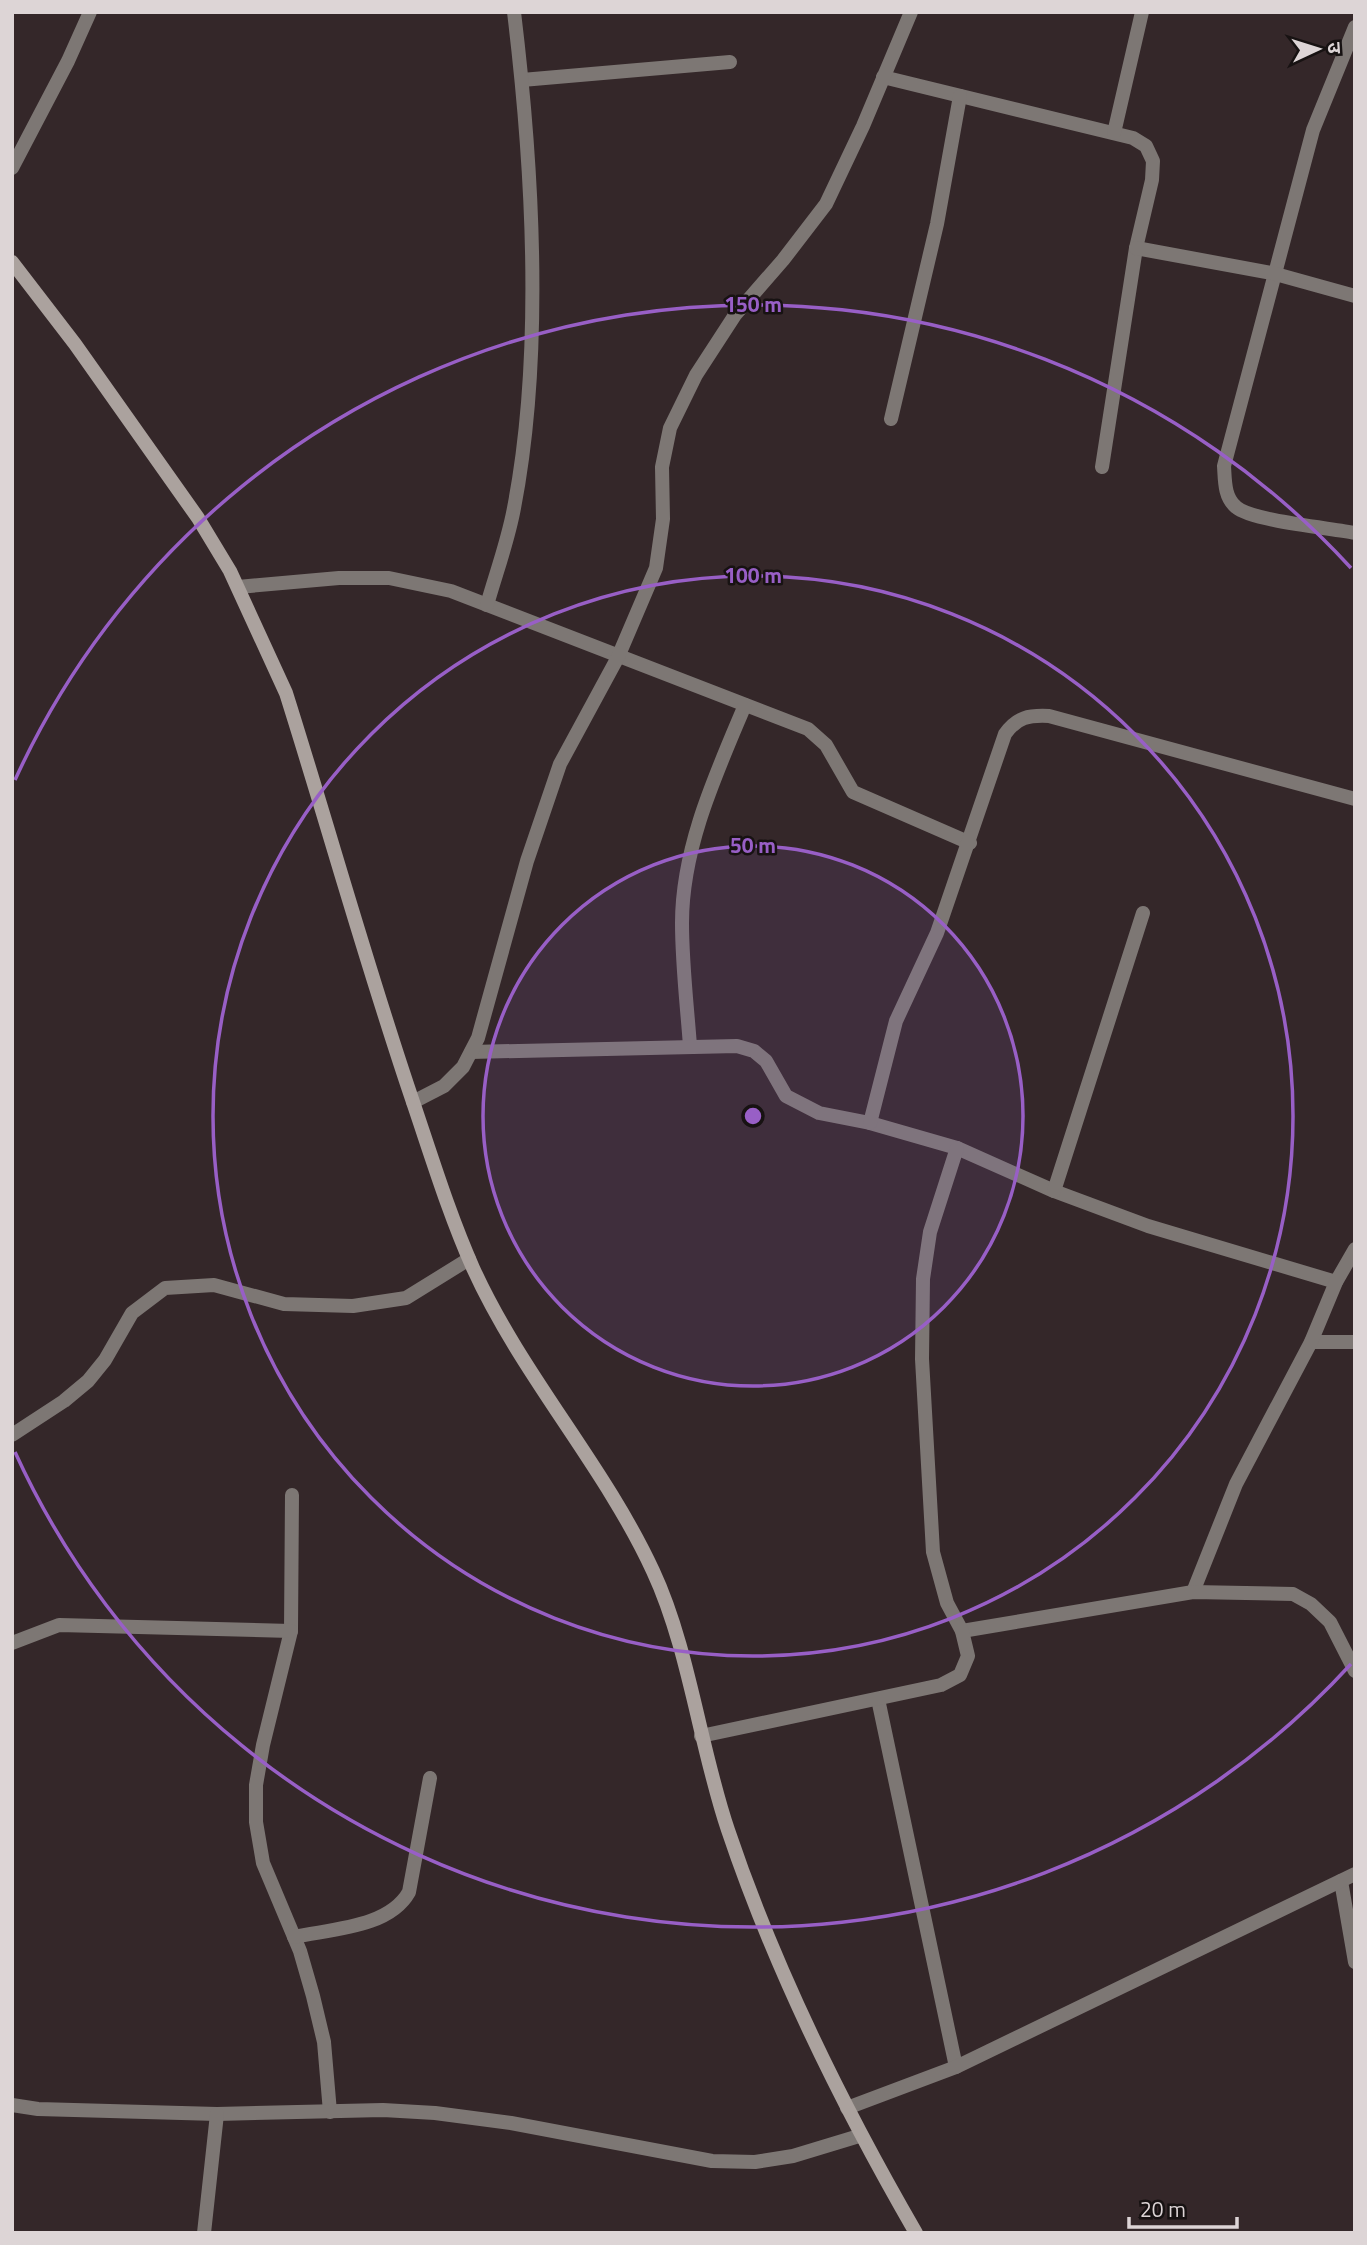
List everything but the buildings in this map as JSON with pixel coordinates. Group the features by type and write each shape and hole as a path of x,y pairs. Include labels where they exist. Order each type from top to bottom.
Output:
{"street":[{"path":"12,168 68,61 90,12"},
{"path":"487,605 514,510 528,411 531,206 514,12"},
{"path":"413,1102 444,1086 463,1067 478,1038 527,861 560,764 618,657 656,568 663,519 662,467 670,428 696,375 735,315 783,260 826,204 911,12"},
{"path":"1114,133 1142,12"},
{"path":"1355,27 1312,130 1272,273 1224,466 1226,491 1236,507 1255,516 1355,533"},
{"path":"522,80 730,62"},
{"path":"884,77 1114,133 1146,146 1153,161 1136,248 1102,467"},
{"path":"891,419 937,224 960,96"},
{"path":"1136,248 1272,273 1355,296"},
{"path":"12,262 75,344 198,518 238,587 286,693 455,1228 518,1352 611,1495 655,1574 669,1615 712,1780 749,1888 859,2136 916,2233"},
{"path":"238,587 339,578 389,578 451,591 818,734 845,781 863,799 970,843"},
{"path":"690,1046 682,923 687,870 710,790 745,705"},
{"path":"870,1122 896,1021 937,933 970,843 1005,734 1014,722 1031,715 1049,716 1355,799"},
{"path":"1054,1191 1143,913"},
{"path":"471,1052 737,1046 754,1051 766,1061 786,1096 796,1104 818,1113 870,1122 957,1148 1054,1191 1148,1226 1336,1282"},
{"path":"701,1736 941,1685 960,1675 968,1656 962,1631 947,1603 933,1552 922,1359 923,1279 928,1244 957,1148"},
{"path":"1193,1592 1236,1484 1311,1342 1336,1282 1355,1249"},
{"path":"12,1435 47,1414 88,1381 105,1360 132,1313 165,1288 214,1285 284,1304 353,1306 406,1298 470,1259"},
{"path":"1311,1342 1355,1342"},
{"path":"292,1495 291,1631 263,1745 256,1785 256,1822 263,1863 294,1937 313,1996 324,2042 330,2112"},
{"path":"962,1631 1193,1592 1293,1594 1311,1604 1330,1622 1355,1671"},
{"path":"12,1643 59,1625 291,1631"},
{"path":"878,1699 956,2067"},
{"path":"294,1937 386,1916 403,1903 409,1892 430,1778"},
{"path":"847,2108 956,2067 1355,1874"},
{"path":"1341,1881 1355,1962"},
{"path":"12,2105 38,2109 217,2115 422,2112 511,2123 712,2161 755,2162 793,2156 859,2136"},
{"path":"204,2233 217,2115"}]}
